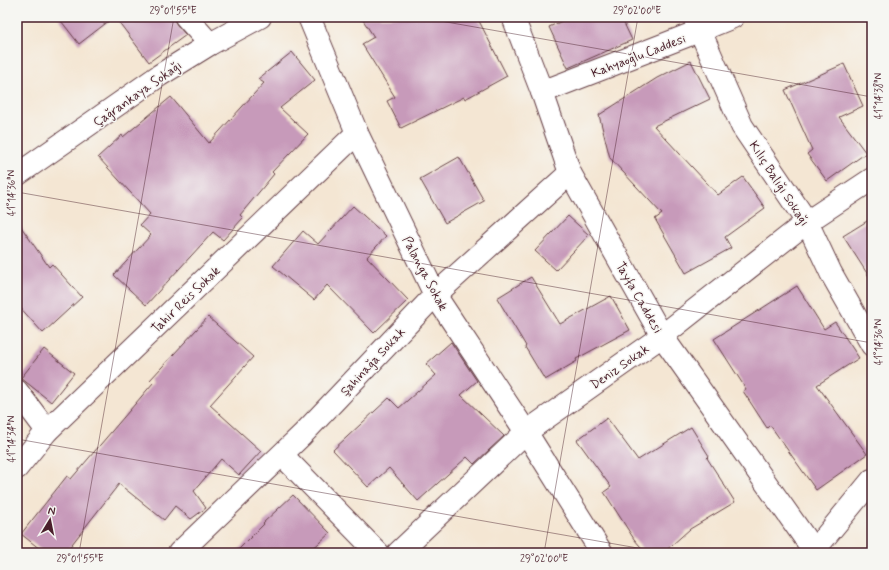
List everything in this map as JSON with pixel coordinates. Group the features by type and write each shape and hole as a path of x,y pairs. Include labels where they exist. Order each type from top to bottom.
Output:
{"street":[{"path":"186,17 210,44"},
{"name":"Çağrankaya Sokağı","path":"17,175 160,75 210,44 260,17"},
{"name":"Palanga Sokak","path":"309,17 357,133 435,295 526,432 592,548"},
{"name":"Tayfa Caddesi","path":"512,17 542,92 570,173 662,336 813,552"},
{"name":"Kahyaoğlu Caddesi","path":"542,92 697,24 733,17"},
{"name":"Kılıç Balığı Sokağı","path":"697,24 742,126 807,222 831,273 872,345"},
{"name":"Tahir Reis Sokak","path":"17,468 47,431 357,133"},
{"name":"Şahinağa Sokak","path":"179,553 302,435 435,295 570,173"},
{"name":"Deniz Sokak","path":"398,553 526,432 662,336 807,222 872,179"},
{"path":"17,391 47,431"},
{"path":"282,454 378,553"},
{"path":"813,552 872,480"}],"building":[{"path":"58,17 114,17 79,44"},
{"path":"115,17 172,17 186,35 149,62"},
{"path":"361,17 477,17 507,76 465,99 464,97 401,128 387,101 395,97 362,44 374,37"},
{"path":"571,17 621,17 632,40 568,68 549,27"},
{"path":"292,52 315,80 280,108 308,134 272,172 274,174 240,215 243,218 223,240 213,232 146,305 114,275 151,235 140,225 150,214 98,157 122,135 123,137 171,97 209,143 264,83 258,79"},
{"path":"691,61 710,99 654,126 718,195 743,177 765,208 725,237 731,248 686,273 655,219 662,214 610,158 599,115 657,78"},
{"path":"844,64 863,106 839,117 866,153 827,181 807,154 812,150 785,90"},
{"path":"459,157 484,201 445,223 420,179"},
{"path":"353,206 386,236 367,257 408,300 374,333 327,285 314,300 273,266 303,231 318,244"},
{"path":"568,216 589,235 556,270 535,251"},
{"path":"872,218 872,281 843,236"},
{"path":"17,221 49,267 52,264 82,297 43,333 17,304"},
{"path":"531,277 560,324 611,296 630,330 576,359 577,361 545,380 497,298"},
{"path":"797,286 824,329 835,322 859,358 817,385 867,454 816,490 770,425 767,428 743,391 746,389 714,339"},
{"path":"208,317 253,357 210,405 261,451 239,475 221,459 194,491 206,508 191,519 175,506 164,520 119,484 65,553 45,553 21,534 67,476 71,479 153,383 150,380"},
{"path":"451,342 477,381 461,395 504,436 474,464 467,457 418,501 389,468 368,487 333,450 389,398 399,408 436,375 426,364"},
{"path":"44,349 74,373 51,402 21,378"},
{"path":"607,418 638,460 691,427 709,456 707,458 735,502 690,529 663,553 646,553 634,539 604,492 611,487 577,440"},
{"path":"293,495 330,533 308,553 235,553 264,524 263,523"}]}
